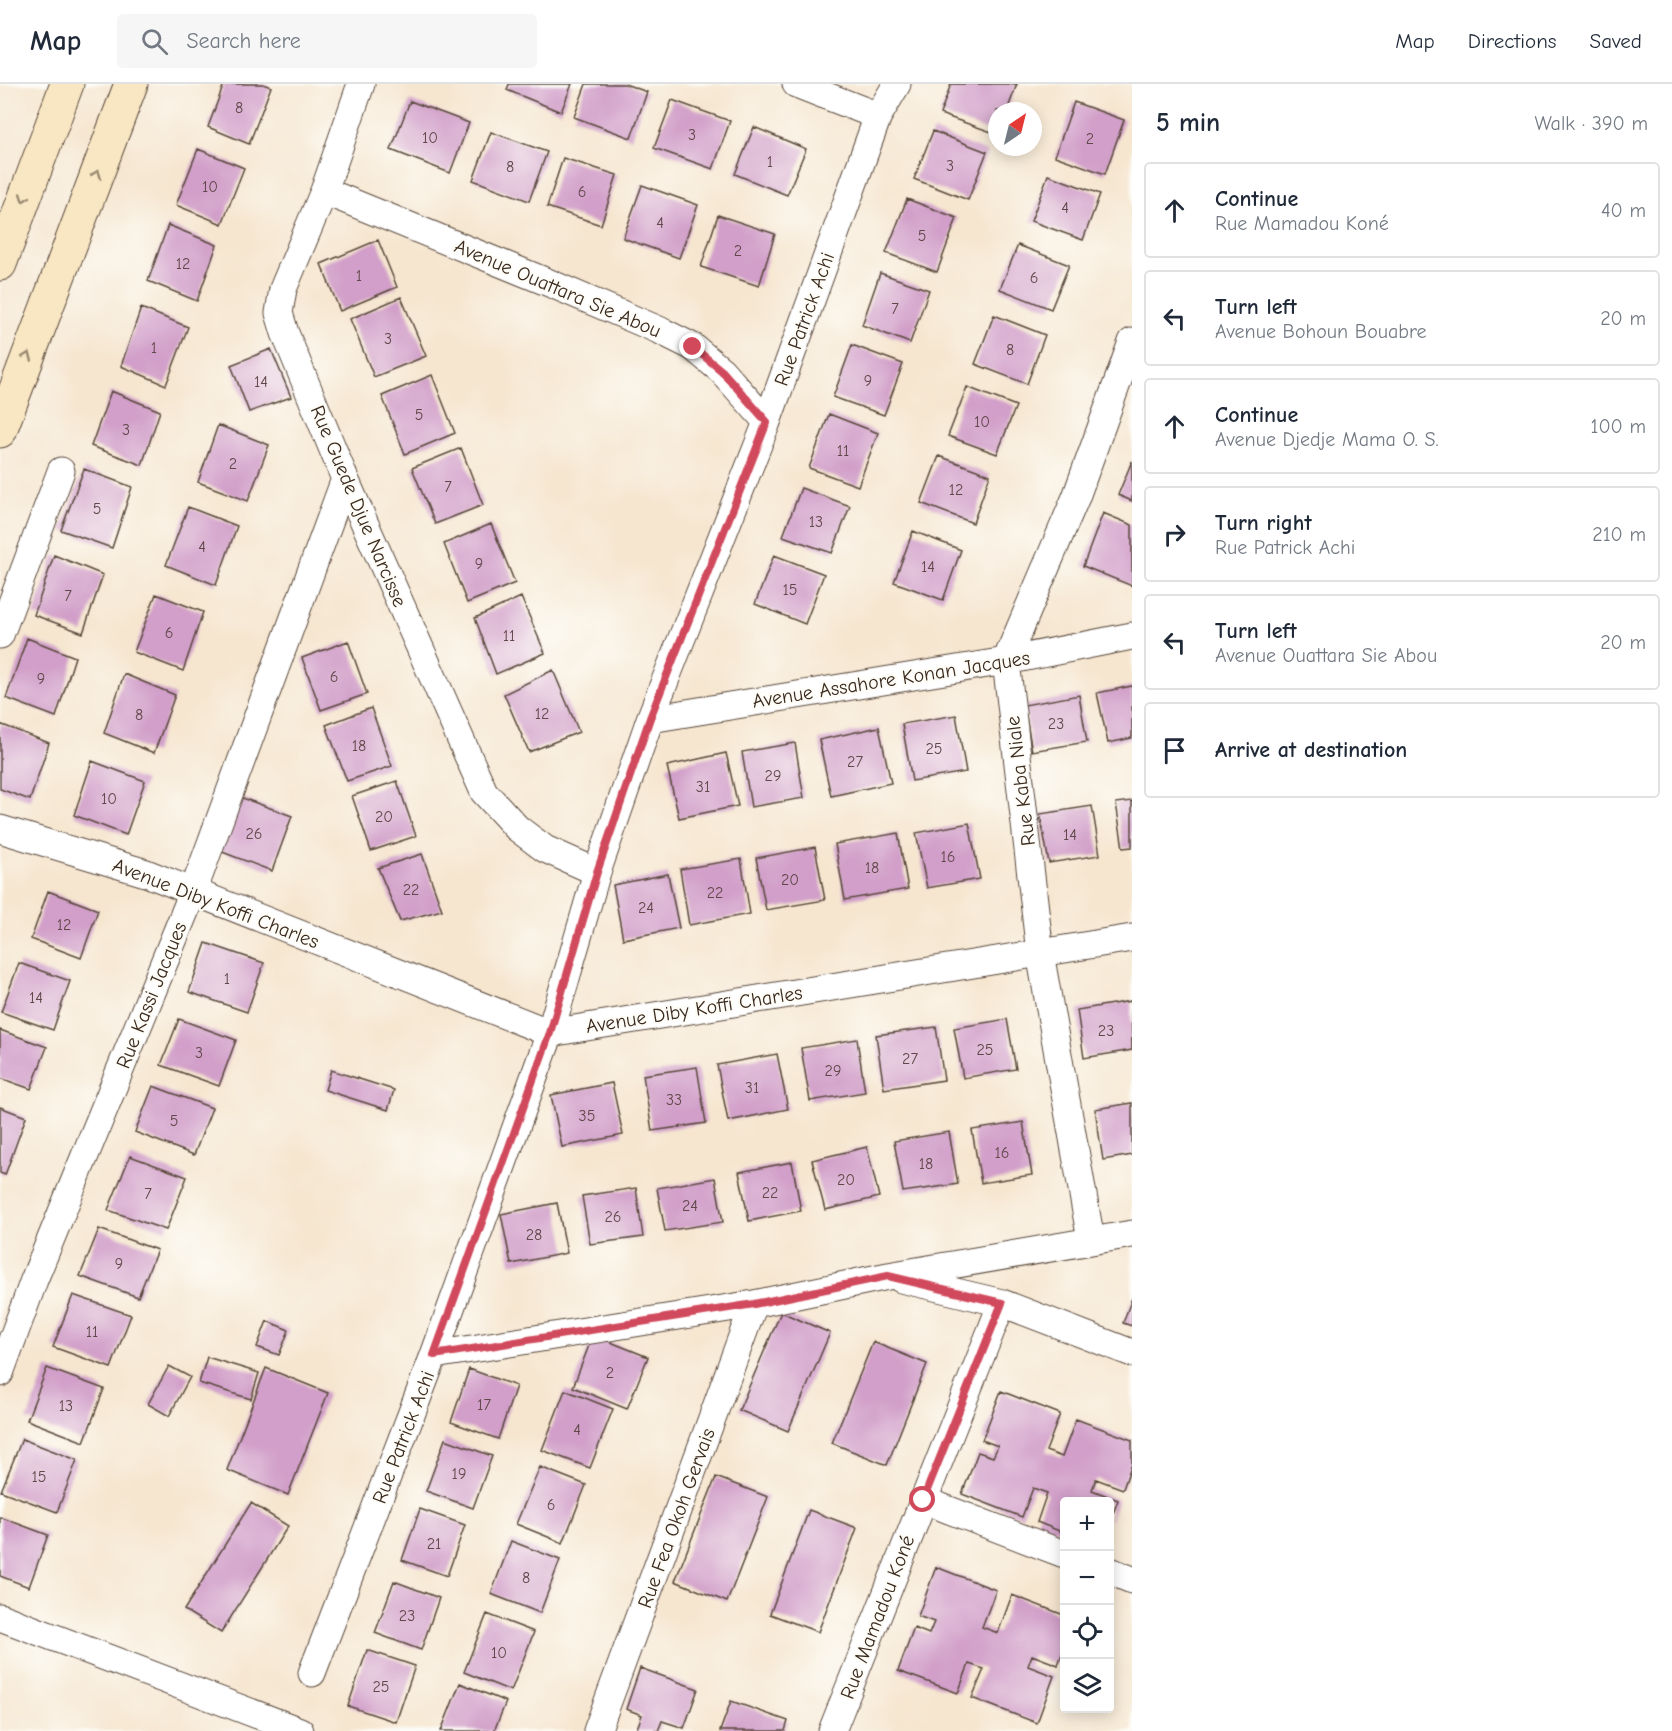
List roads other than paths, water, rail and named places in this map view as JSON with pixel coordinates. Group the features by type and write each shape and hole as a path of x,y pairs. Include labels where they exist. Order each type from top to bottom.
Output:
{"street":[{"path":"0,264 67,84"},
{"path":"0,431 131,84"},
{"name":"Rue Guede Djue Narcisse","path":"361,84 324,191 283,289 279,313 285,333 345,479 484,792 517,828 545,849 597,872"},
{"path":"796,84 878,116"},
{"name":"Rue Patrick Achi","path":"312,1673 434,1355 550,1033 597,872 650,718 767,422 878,116 897,84"},
{"name":"Avenue Ouattara Sie Abou","path":"324,191 567,291 693,347 722,371 767,422"},
{"name":"Rue Kaba Niale","path":"1091,1240 1040,953 1006,661 1076,498 1132,342"},
{"path":"0,635 61,471"},
{"name":"Rue Kassi Jacques","path":"0,1373 34,1280 193,892 345,479"},
{"name":"Avenue Assahore Konan Jacques","path":"650,718 1006,661 1132,636"},
{"name":"Avenue Diby Koffi Charles","path":"0,829 146,873 550,1033 1132,938"},
{"path":"434,1355 754,1304 888,1276 1132,1234"},
{"path":"888,1276 1002,1303 1132,1353"},
{"name":"Rue Mamadou Koné","path":"832,1731 1002,1303"},
{"name":"Rue Fea Okoh Gervais","path":"597,1731 754,1304"},
{"path":"923,1500 1060,1552"},
{"path":"1114,1573 1132,1580"},
{"path":"0,1617 300,1731"}]}
